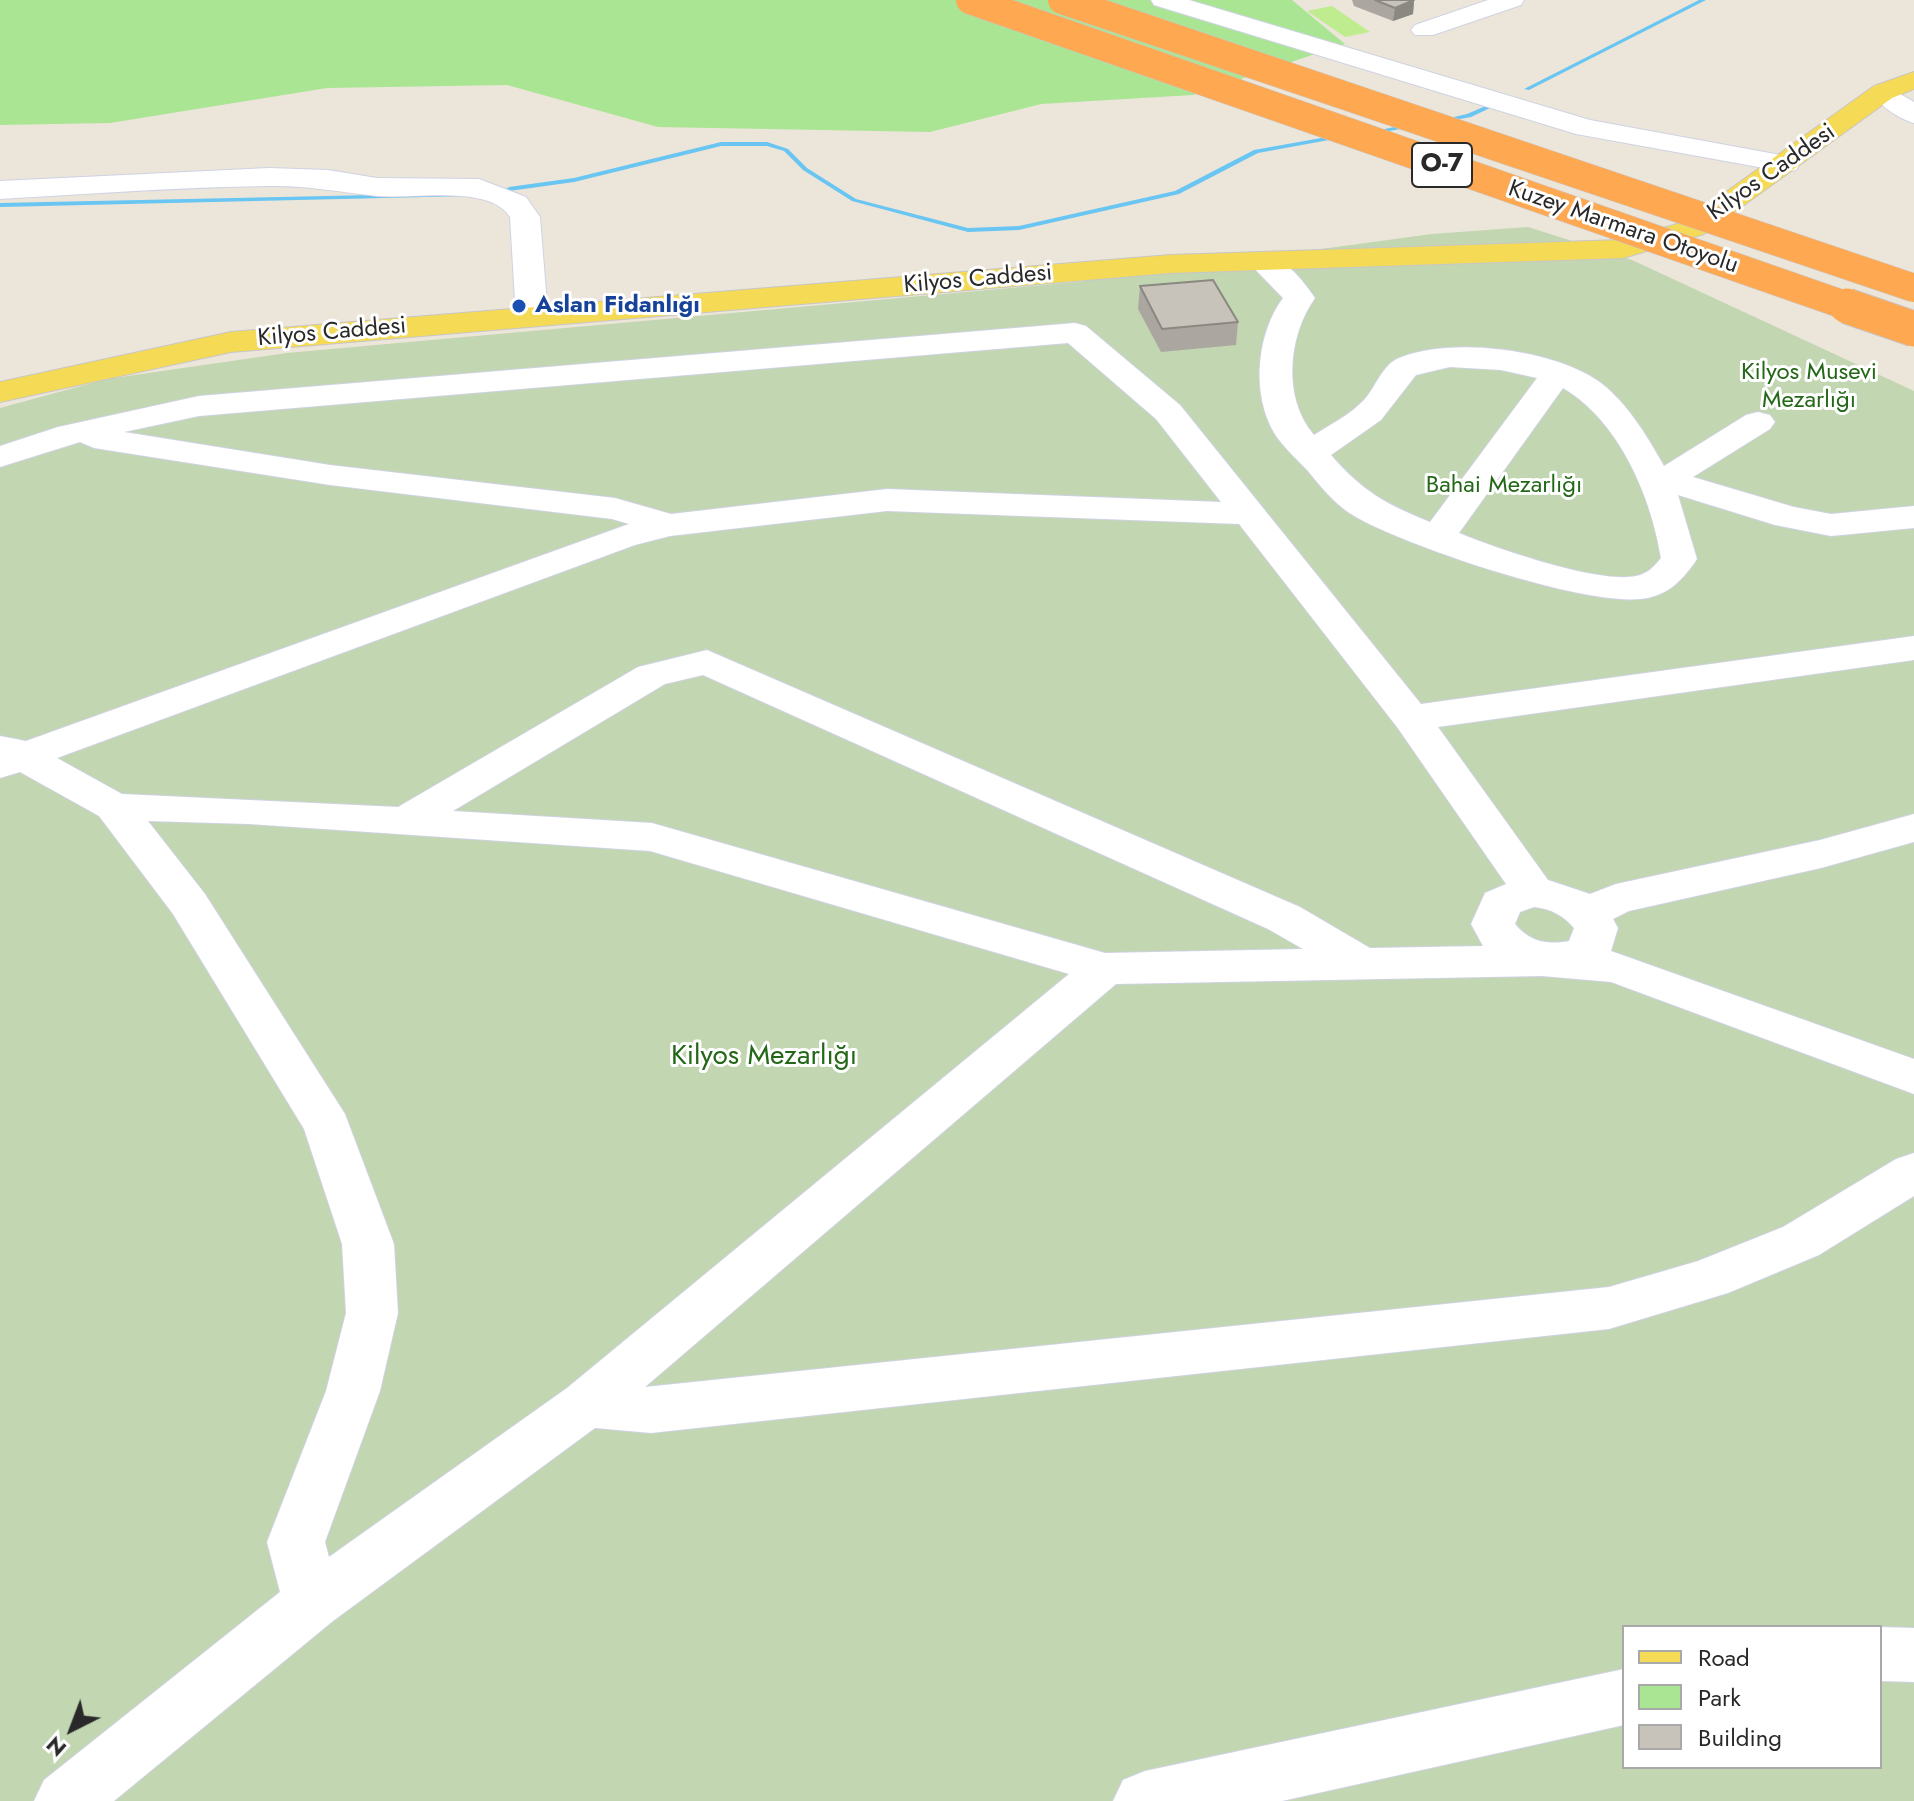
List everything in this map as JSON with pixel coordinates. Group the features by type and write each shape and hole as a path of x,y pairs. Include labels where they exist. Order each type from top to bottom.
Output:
{"highway":[{"name":"Kuzey Marmara Otoyolu","path":"970,0 1914,329"},
{"name":"Kuzey Marmara Otoyolu","path":"1062,0 1914,288"}],"main road":[{"name":"Kilyos Caddesi","path":"0,392 231,342 1170,264 1623,249 1694,228 1883,92 1914,80"}],"street":[{"path":"1163,0 1586,128 1786,164"},
{"path":"1424,30 1512,0"},
{"path":"1883,92 1914,115"},
{"path":"0,190 269,177 328,179 377,187 479,188 516,203 525,217 532,317"},
{"path":"1262,261 1290,284 1299,298 1288,313 1274,366 1286,424 1322,448 1367,509 1437,538 1590,585 1640,588 1665,577 1679,559 1661,482 1588,389 1556,374 1502,360 1462,355 1430,358 1406,367 1374,409 1322,448"},
{"path":"0,457 70,434 199,406 1075,333 1168,412 1411,718 1534,892"},
{"path":"1437,538 1556,374"},
{"path":"1661,482 1758,422"},
{"path":"70,434 330,475 615,509 669,525"},
{"path":"1661,482 1788,517 1831,525 1914,517"},
{"path":"8,755 622,537 669,525 887,500 1247,514"},
{"path":"1411,718 1914,648"},
{"path":"405,821 652,675 707,662 1284,918 1365,965"},
{"path":"8,755 114,807 652,837 1105,969 1542,960 1573,957 1588,951 1596,928 1588,914 1572,901 1534,892 1514,896 1501,903 1493,924 1498,935 1522,954 1542,960 1616,967 1914,1077"},
{"path":"114,807 189,904 328,1127 368,1244 372,1313 353,1391 296,1542 312,1602"},
{"path":"1588,914 1616,899 1821,854 1914,828"},
{"path":"66,1801 312,1602 586,1404 1105,969"},
{"path":"586,1404 651,1410 1609,1308 1710,1278 1801,1241 1914,1172"},
{"path":"1882,1654 1914,1655"},
{"path":"1145,1801 1622,1697"}],"green space":[{"path":"0,0 1292,0 1345,44 1193,95 1041,104 930,132 658,127 507,85 327,88 110,123 0,125"},
{"path":"1332,6 1370,32 1345,37 1307,11"},
{"name":"Kilyos Mezarlığı","path":"1528,227 1632,260 1914,391 1914,1801 0,1801 0,408 107,379 287,353 1077,282 1432,234"}],"building":[{"path":"1375,0 1414,0 1395,8"},
{"path":"1213,280 1238,322 1162,329 1140,286"}],"waterway":[{"path":"1527,89 1703,0"},
{"path":"1444,120 1469,116 1488,107"},
{"path":"1373,132 1409,126"},
{"path":"509,189 574,180 721,144 767,144 786,150 805,169 854,200 968,230 1019,228 1177,193 1256,151 1338,137"},
{"path":"0,205 467,195"}],"place":[{"name":"Aslan Fidanlığı","path":"519,306"}],"park label":[{"name":"Kilyos Musevi Mezarlığı","path":"1809,387"},
{"name":"Bahai Mezarlığı","path":"1504,486"}]}
